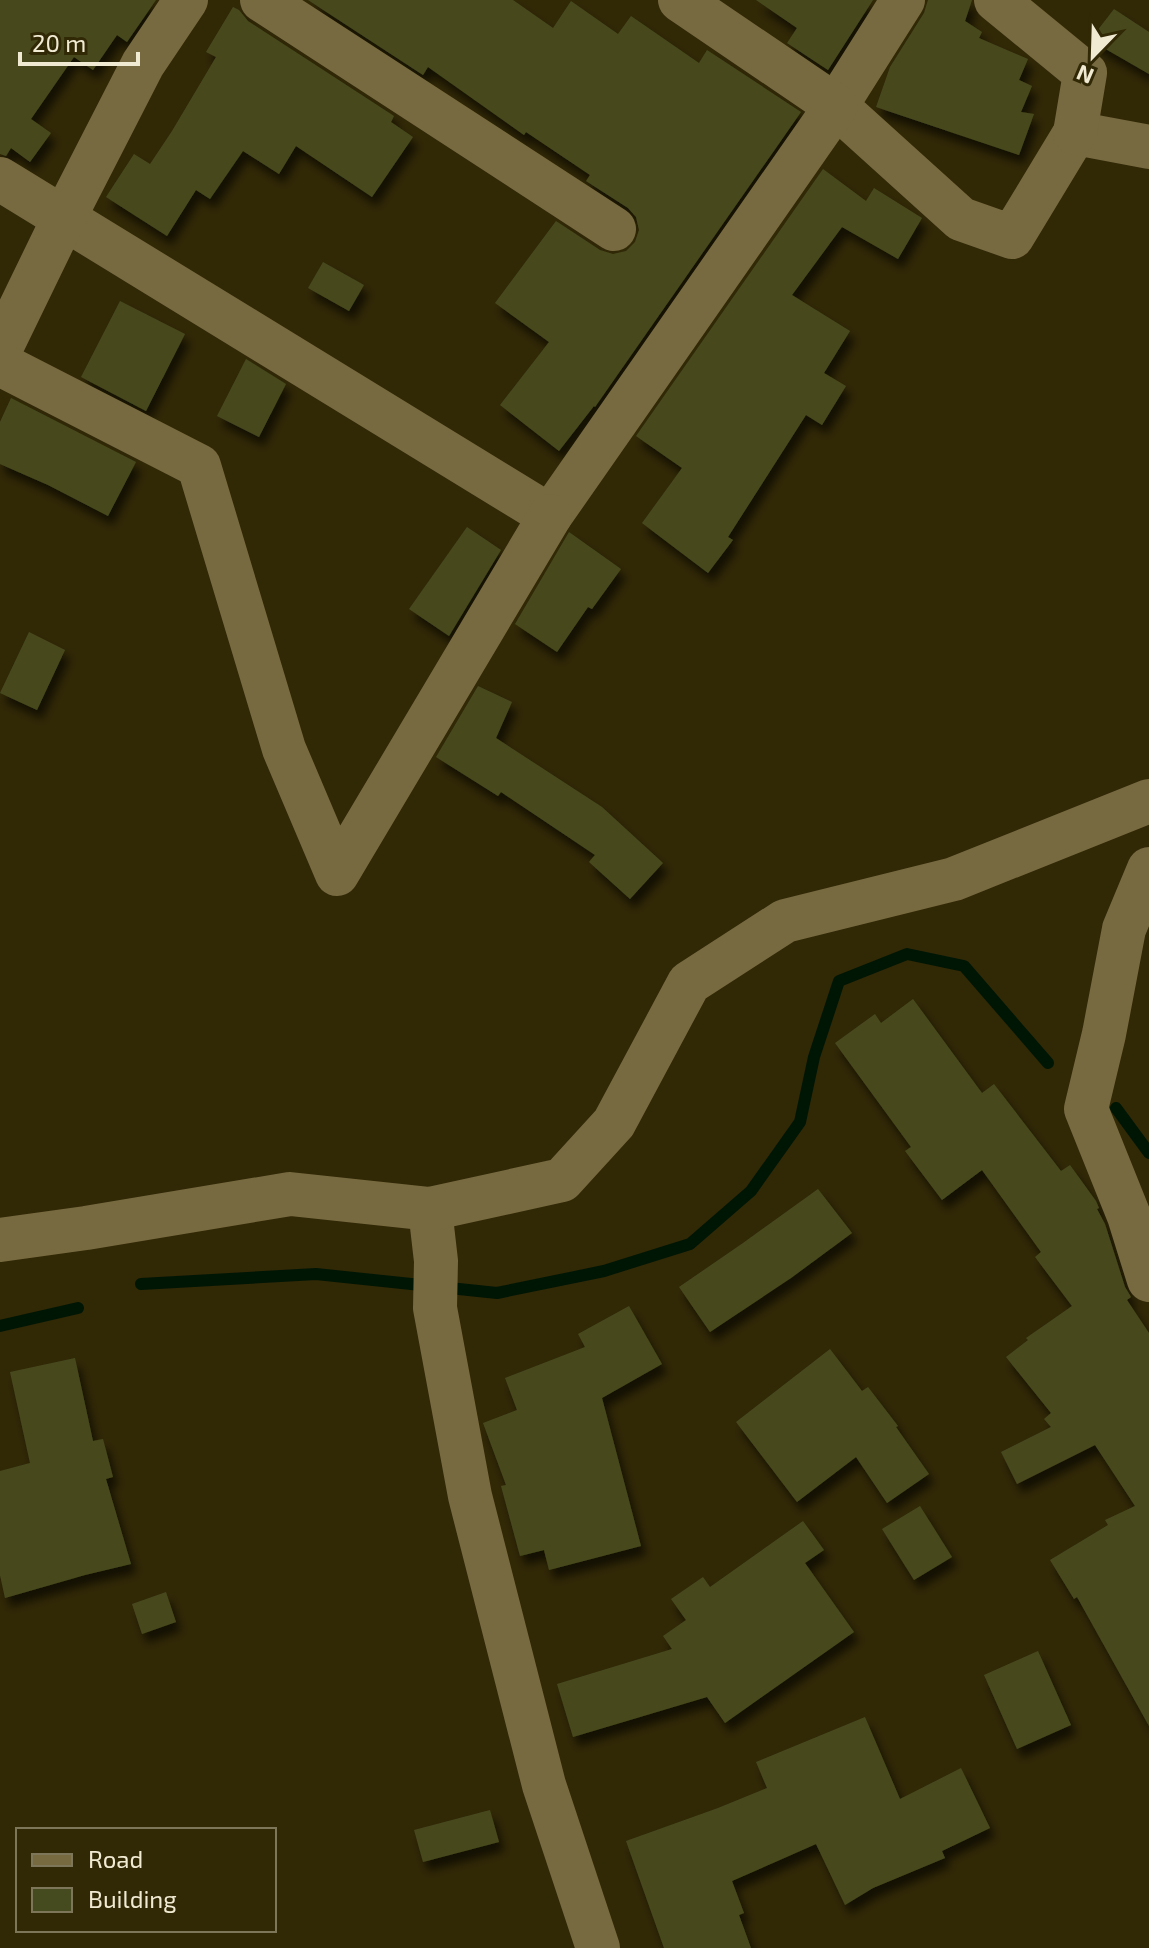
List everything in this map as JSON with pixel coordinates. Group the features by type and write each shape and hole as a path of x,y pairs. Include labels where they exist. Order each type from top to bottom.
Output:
{"street":[{"path":"0,350 143,64 186,0"},
{"path":"262,0 614,229"},
{"path":"680,0 836,106 961,219 1012,237 1075,133 1085,73 996,0"},
{"path":"0,364 199,466 284,749 337,874 550,516 836,106 903,0"},
{"path":"1075,133 1149,147"},
{"path":"0,179 550,516"},
{"path":"0,1240 290,1194 430,1209 562,1180 614,1123 689,983 785,921 954,879 1149,801"},
{"path":"1149,869 1124,929 1086,1109 1129,1216 1149,1280"},
{"path":"430,1209 436,1261 435,1308 473,1511 544,1785 598,1948"}],"building":[{"path":"0,0 156,0 127,42 117,35 93,70 74,57 31,119 51,133 30,162 11,148 6,156 0,154"},
{"path":"308,0 513,0 553,28 571,1 618,34 631,16 699,63 707,50 801,112 595,407 559,451 500,405 549,342 495,303 556,221 600,250 613,254 626,251 635,242 639,230 636,217 628,208 586,181 590,175 526,132 524,135 428,67 423,75"},
{"path":"756,0 873,0 828,70 787,43 797,28"},
{"path":"928,0 972,0 965,21 982,32 979,38 1028,59 1019,80 1032,86 1021,112 1034,114 1019,155 876,107 890,67 924,13"},
{"path":"233,7 248,21 394,116 391,122 413,137 372,197 296,146 279,174 243,151 210,199 196,190 167,236 106,197 134,154 150,164 216,57 206,52"},
{"path":"1114,9 1149,32 1149,74 1090,40"},
{"path":"823,169 866,201 874,188 922,218 898,259 842,227 792,295 850,331 824,373 846,386 822,425 806,415 728,537 733,540 708,573 642,523 682,468 636,436"},
{"path":"323,262 364,285 349,311 308,288"},
{"path":"120,301 185,334 146,411 81,377"},
{"path":"246,359 286,384 259,437 217,416"},
{"path":"11,398 136,462 108,516 0,464 0,422"},
{"path":"467,527 501,550 449,636 409,609"},
{"path":"569,532 621,569 592,609 588,607 557,652 515,624"},
{"path":"29,632 65,650 37,710 0,693"},
{"path":"478,686 512,702 496,738 602,807 663,863 630,899 589,862 595,855 501,792 498,796 436,757"},
{"path":"913,999 982,1093 994,1084 1061,1171 1070,1165 1096,1201 1131,1297 1127,1300 1149,1333 1149,1726 1077,1597 1074,1599 1050,1560 1108,1525 1105,1520 1135,1506 1095,1445 1017,1484 1001,1452 1051,1427 1044,1419 1051,1413 1006,1357 1028,1340 1026,1338 1072,1306 1035,1257 1041,1252 982,1170 942,1200 905,1151 911,1147 835,1043 875,1014 881,1023"},
{"path":"818,1189 852,1233 710,1332 679,1287"},
{"path":"629,1306 662,1364 602,1398 641,1546 549,1570 544,1550 520,1556 501,1486 506,1485 483,1423 517,1410 505,1378 585,1347 578,1334"},
{"path":"830,1349 862,1391 868,1387 929,1474 887,1503 856,1457 797,1502 736,1422"},
{"path":"75,1358 93,1441 103,1439 113,1477 106,1479 131,1564 5,1598 0,1575 0,1471 30,1463 10,1372"},
{"path":"920,1506 952,1557 914,1580 882,1529"},
{"path":"803,1521 824,1550 805,1563 854,1632 725,1723 707,1697 573,1737 557,1684 672,1649 663,1636 686,1620 671,1599 703,1577 710,1587"},
{"path":"166,1592 176,1622 142,1634 132,1604"},
{"path":"1038,1651 1071,1725 1017,1749 984,1675"},
{"path":"865,1717 900,1799 961,1768 990,1828 942,1851 945,1858 873,1888 845,1905 816,1844 732,1881 744,1913 739,1915 751,1948 664,1948 626,1841 767,1788 756,1762"},
{"path":"490,1810 499,1842 423,1862 414,1830"}],"waterway":[{"path":"141,1284 316,1274 497,1293 604,1271 690,1244 751,1191 800,1122 814,1057 839,981 907,954 964,966 1048,1063"},
{"path":"1116,1108 1149,1153"},
{"path":"0,1326 78,1308"}]}
